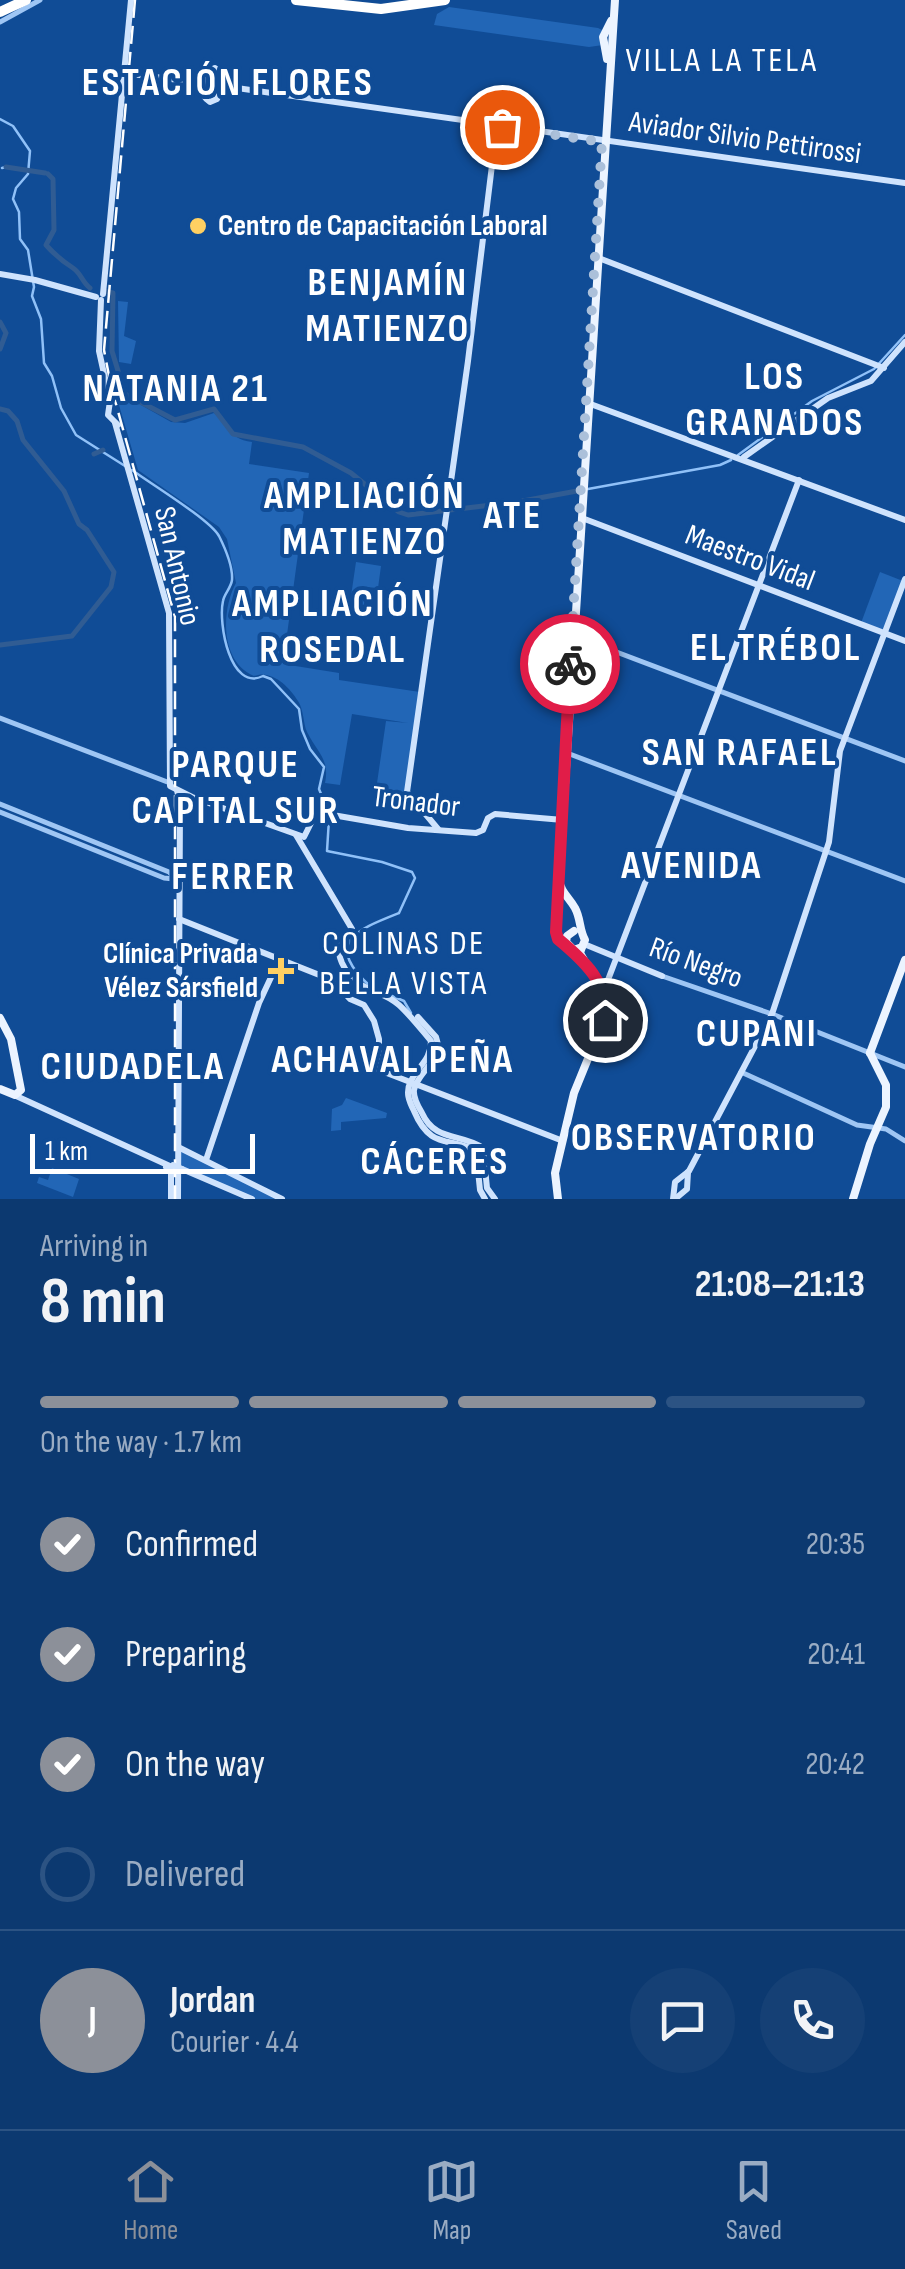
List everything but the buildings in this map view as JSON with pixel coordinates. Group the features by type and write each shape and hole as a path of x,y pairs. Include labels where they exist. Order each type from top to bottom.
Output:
{"highway":[{"path":"0,9 12,0"},
{"path":"0,9 26,0"},
{"path":"296,0 382,10 445,0"},
{"path":"339,0 384,4 420,0"}],"main road":[{"path":"0,275 98,297 104,279 131,0"},
{"path":"596,256 614,0"},
{"path":"215,68 221,73 219,96 210,102 203,94 202,83 207,72 215,68"},
{"path":"124,72 202,83"},
{"name":"Aviador Silvio Pettirossi","path":"222,86 905,183"},
{"path":"438,830 407,795 502,127"},
{"path":"577,947 556,936 604,142"},
{"path":"598,200 600,217"},
{"path":"596,256 881,366"},
{"name":"San Antonio","path":"98,297 99,356 110,401 108,416 115,423 171,616 170,785"},
{"path":"742,456 828,398 870,382 905,343"},
{"path":"587,402 742,456 905,520"},
{"path":"604,992 798,480"},
{"path":"577,932 577,913 560,884 579,517"},
{"name":"Maestro Vidal","path":"579,517 905,641"},
{"path":"827,852 840,751 905,578"},
{"path":"675,1196 675,1182 686,1175 772,1014 792,961 827,852 844,738"},
{"path":"170,785 185,799 202,800 295,834 352,929 340,940 338,951 350,978 397,1003 431,1042 424,1067 413,1083 415,1097 428,1124 438,1133 483,1148 490,1198"},
{"path":"177,1167 177,878 180,813 185,799"},
{"name":"Tronador","path":"295,834 306,837 314,817 329,813 405,828 478,832 495,814 562,819"},
{"path":"558,888 574,912 577,932 584,937 577,947"},
{"path":"180,919 331,979 350,999 363,1004 374,1021 379,1039 379,1070 563,1141"},
{"path":"558,1199 555,1178 576,1086 607,1007 604,992 577,947 566,938 577,932"},
{"name":"Río Negro","path":"577,947 662,976"},
{"path":"206,1160 259,1004 280,958"},
{"path":"852,1199 884,1106 885,1088 870,1053 905,960"},
{"path":"413,1083 431,1066 439,1048 436,1037 418,1018"},
{"path":"0,1019 12,1046 15,1089"},
{"path":"176,1199 180,1028"},
{"path":"0,1088 15,1089 177,1167"},
{"path":"15,1089 28,1100 249,1199"},
{"path":"180,1148 282,1199"},
{"path":"176,1199 184,1174 224,1188"},
{"path":"675,1196 688,1188 686,1175"}],"street":[{"path":"0,22 40,0"},
{"path":"574,636 905,762"},
{"path":"0,718 170,785"},
{"path":"567,753 905,881"},
{"path":"0,804 177,878"},
{"path":"0,812 177,878"},
{"name":"Río Negro","path":"662,976 772,1014 904,1069"},
{"path":"741,1072 856,1125 895,1133 905,1141"}],"shaded area":[{"path":"449,7 598,28 604,31 603,45 589,47 434,25 437,14"},
{"path":"118,301 128,302 124,336 136,341 131,364 119,362"},
{"path":"125,396 171,422 185,423 214,413 233,434 252,442 249,464 309,473 283,664 339,673 339,680 420,692 405,794 376,790 386,721 408,723 352,714 340,785 325,783 324,762 307,732 294,695 279,680 267,675 254,676 235,659 229,648 226,621 236,583 227,539 219,527 138,470 119,405"},
{"path":"356,562 381,566 378,588 366,587 364,605 350,603"},
{"path":"880,572 903,581 884,632 861,623"},
{"path":"346,1098 387,1113 386,1118 341,1122 341,1130 331,1131 332,1109 342,1105"},
{"path":"181,1148 282,1199 252,1199 180,1166"},
{"path":"52,1168 79,1179 73,1197 37,1183 39,1177 48,1180"}],"waterway":[{"path":"0,119 13,126 30,151 28,174 16,188 13,199 19,212 20,239 28,250 32,296 41,319 44,363 76,435 125,466"},
{"path":"2,168 6,167"},
{"path":"6,167 45,173"},
{"path":"48,174 53,179 54,230 46,245 76,270 90,288"},
{"path":"104,291 113,293 112,351 125,394 175,420 214,409 233,434 303,447 351,473 408,515 577,491"},
{"path":"0,322 6,333 0,349"},
{"path":"738,455 812,401 874,369 905,335"},
{"path":"0,409 17,421 23,440 64,491 79,524 114,572 111,587 72,636 0,645"},
{"path":"94,454 103,450"},
{"path":"588,489 731,460"},
{"path":"132,470 192,511 219,536 232,575 222,611 229,653 242,674 271,679 299,709 310,749 324,767 319,789 328,811"},
{"path":"329,819 327,851 382,862 412,872 415,878 399,913 358,932 347,949 356,972 371,987"},
{"path":"387,994 404,1001 411,1013"}],"railway":[{"path":"135,0 104,350 175,617 175,1199"}],"way so far":[{"path":"502,127 602,142 570,664"}],"place":[{"name":"Centro de Capacitación Laboral","path":"198,226"},
{"name":"Clínica Privada Vélez Sársfield","path":"281,971"}],"district":[{"name":"VILLA LA TELA","path":"722,60"},
{"name":"ESTACIÓN FLORES","path":"228,83"},
{"name":"BENJAMÍN MATIENZO","path":"388,306"},
{"name":"NATANIA 21","path":"176,389"},
{"name":"LOS GRANADOS","path":"775,400"},
{"name":"ATE","path":"513,516"},
{"name":"AMPLIACIÓN MATIENZO","path":"365,519"},
{"name":"AMPLIACIÓN ROSEDAL","path":"333,627"},
{"name":"EL TRÉBOL","path":"776,648"},
{"name":"SAN RAFAEL","path":"740,753"},
{"name":"PARQUE CAPITAL SUR","path":"236,788"},
{"name":"AVENIDA","path":"692,866"},
{"name":"FERRER","path":"234,877"},
{"name":"COLINAS DE BELLA VISTA","path":"404,963"},
{"name":"CUPANI","path":"757,1034"},
{"name":"ACHAVAL PEÑA","path":"393,1060"},
{"name":"CIUDADELA","path":"133,1067"},
{"name":"OBSERVATORIO","path":"694,1138"},
{"name":"CÁCERES","path":"435,1162"}],"route":[{"path":"570,664 556,932 558,939 576,952 590,970 606,1002 605,1020"}]}
